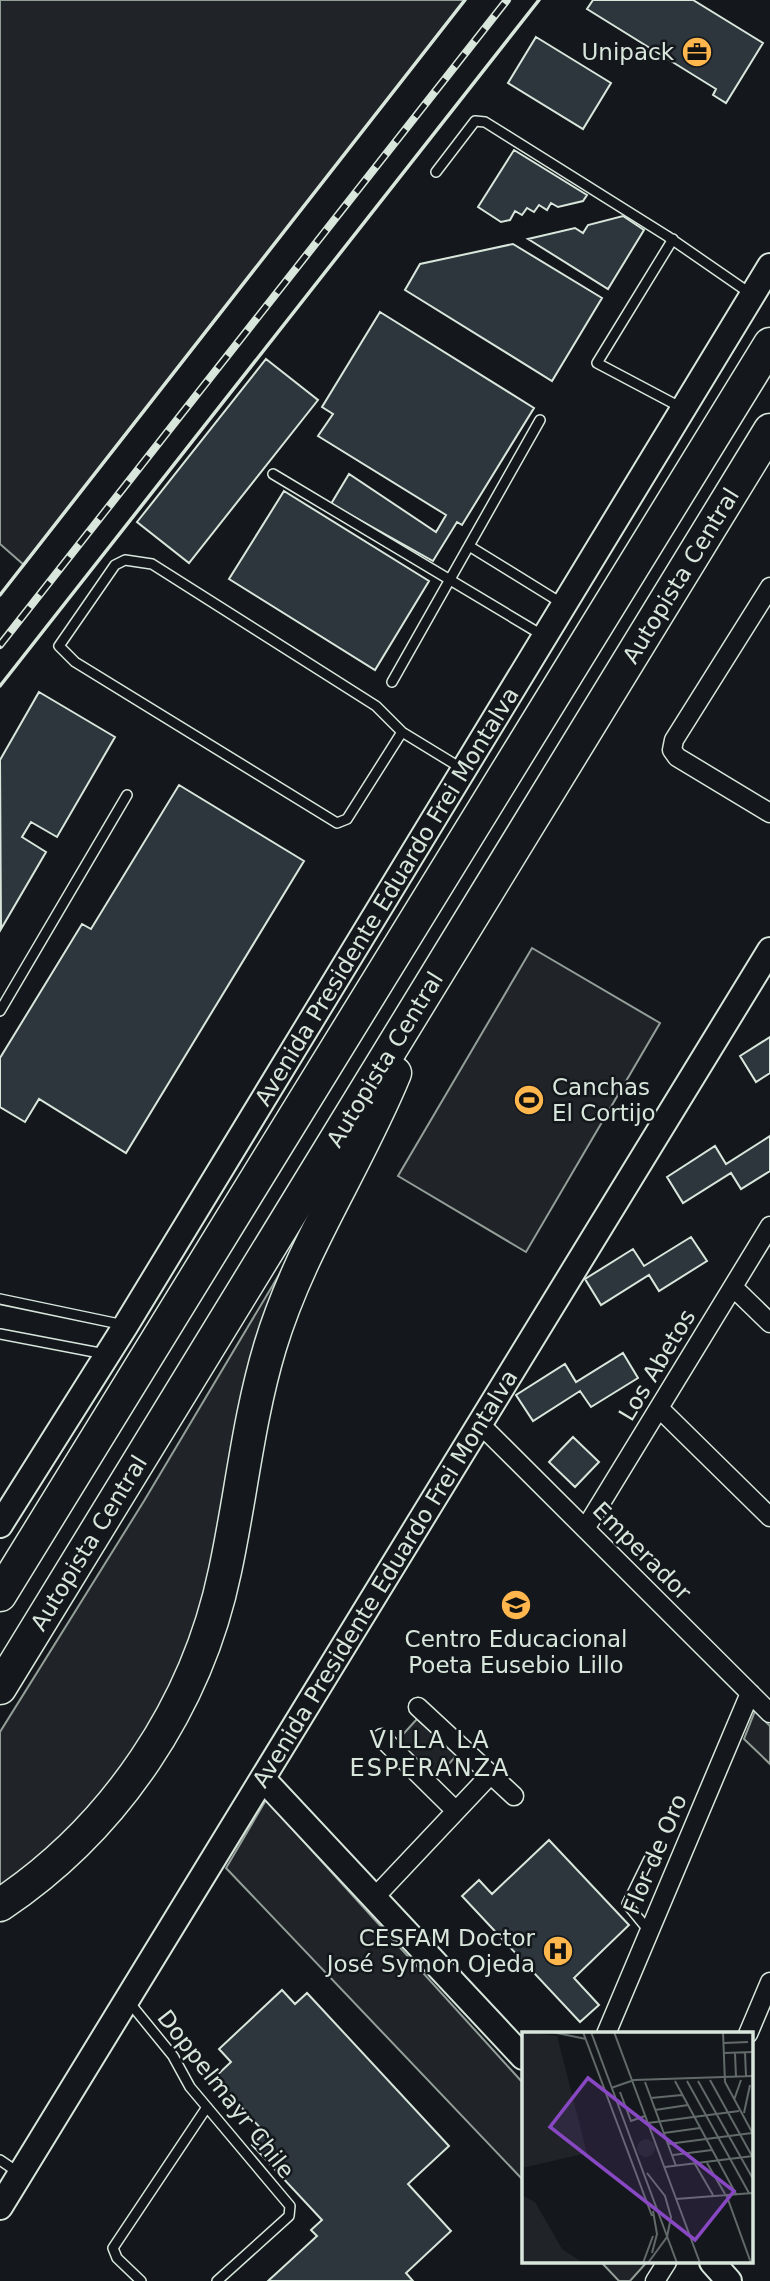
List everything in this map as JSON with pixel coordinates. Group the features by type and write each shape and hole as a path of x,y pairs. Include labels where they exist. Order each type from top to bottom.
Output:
{"highway":[{"name":"Autopista Central","path":"0,1595 770,344"},
{"name":"Autopista Central","path":"0,1688 770,430"},
{"path":"0,1905 74,1845 125,1789 162,1734 197,1664 216,1612 225,1573 251,1427 270,1347 311,1243 380,1108 423,995"}],"main road":[{"name":"Avenida Presidente Eduardo Frei Montalva","path":"0,1525 107,1355 763,282"},
{"name":"Avenida Presidente Eduardo Frei Montalva","path":"0,2207 770,950"},
{"path":"262,1779 522,2056"},
{"path":"714,2264 729,2281"}],"street":[{"path":"770,587 674,740 672,750 677,757 770,813"},
{"name":"Los Abetos","path":"585,1529 770,1226"},
{"path":"733,1287 770,1323"},
{"path":"659,1408 770,1517"},
{"name":"Emperador","path":"480,1424 770,1713"},
{"name":"Flor de Oro","path":"607,2032 750,1693"},
{"path":"418,1707 514,1796"},
{"path":"382,1738 456,1811"},
{"path":"374,1898 491,1774"},
{"path":"749,2032 770,1982"},
{"path":"655,2281 666,2264"}],"lane":[{"path":"436,172 475,121 485,122 673,239 763,282"},
{"path":"673,239 597,363 684,409"},
{"path":"393,682 540,420"},
{"path":"273,474 544,637"},
{"path":"469,546 564,605"},
{"path":"402,732 347,819 337,823 75,662 59,646 115,565 125,559 152,564 376,706 402,732 463,770"},
{"path":"0,1011 127,795"},
{"path":"0,1300 125,1325"},
{"path":"0,1334 107,1355"},
{"path":"649,1859 627,1904 649,1931"},
{"name":"Doppelmayr Chile","path":"126,1998 173,2056 190,2087 290,2206 289,2216 217,2281"},
{"path":"141,2281 117,2258 113,2248 206,2107"},
{"path":"0,2160 20,2174"}],"shaded area":[{"path":"0,0 465,0 24,565 0,544"},
{"name":"Canchas El Cortijo","path":"532,948 660,1023 526,1252 398,1176"},
{"path":"286,1263 209,1591 190,1648 135,1753 44,1857 0,1889 0,1732 144,1501"},
{"path":"755,1711 770,1726 770,1764 744,1739"},
{"path":"417,1719 457,1755 435,1779 396,1742"},
{"path":"266,1800 522,2082 522,2179 226,1868"},
{"path":"603,2264 645,2264 630,2281 619,2281"}],"building":[{"path":"593,0 693,0 763,43 726,103 713,95 716,89 587,9"},
{"path":"536,37 611,83 583,129 508,83"},
{"path":"514,150 587,195 583,201 558,207 551,203 547,210 539,205 534,212 527,208 522,215 515,211 510,220 501,222 478,207"},
{"path":"623,216 644,230 608,289 528,239 575,228 583,233 588,225"},
{"path":"513,244 602,298 552,381 405,290 420,264"},
{"path":"380,312 534,408 462,525 457,522 433,561 331,504 349,474 436,532 446,515 318,436 333,414 322,407"},
{"path":"266,359 318,400 189,563 137,522"},
{"path":"284,491 429,581 375,670 229,579"},
{"path":"39,692 115,737 57,837 31,822 22,837 46,852 1,929 0,760"},
{"path":"179,785 304,861 126,1153 39,1099 25,1122 0,1107 0,1058 82,924 91,929"},
{"path":"770,1037 770,1073 756,1082 740,1056"},
{"path":"770,1136 770,1171 741,1189 731,1173 683,1203 667,1177 715,1146 726,1164"},
{"path":"691,1237 707,1261 659,1291 649,1275 601,1305 585,1279 633,1249 644,1266"},
{"path":"623,1353 638,1378 591,1407 580,1391 533,1421 516,1395 565,1364 576,1382"},
{"path":"573,1437 599,1462 575,1487 549,1462"},
{"name":"CESFAM Doctor José Symon Ojeda","path":"549,1840 629,1925 574,1978 599,2005 580,2022 462,1896 479,1880 492,1894"},
{"path":"282,1990 295,2004 307,1993 449,2146 408,2184 451,2231 406,2273 413,2281 268,2281 317,2236 311,2230 322,2220 252,2145 265,2133 214,2078 231,2062 219,2049"}],"railway":[{"path":"0,645 507,0"}],"wall":[{"path":"0,595 465,0"},
{"path":"0,686 539,0"}],"place":[{"name":"Unipack","path":"697,52"},
{"name":"Canchas El Cortijo","path":"529,1100"},
{"name":"Centro Educacional Poeta Eusebio Lillo","path":"516,1605"},
{"name":"CESFAM Doctor José Symon Ojeda","path":"558,1951"}],"district":[{"name":"VILLA LA ESPERANZA","path":"430,1754"}]}
